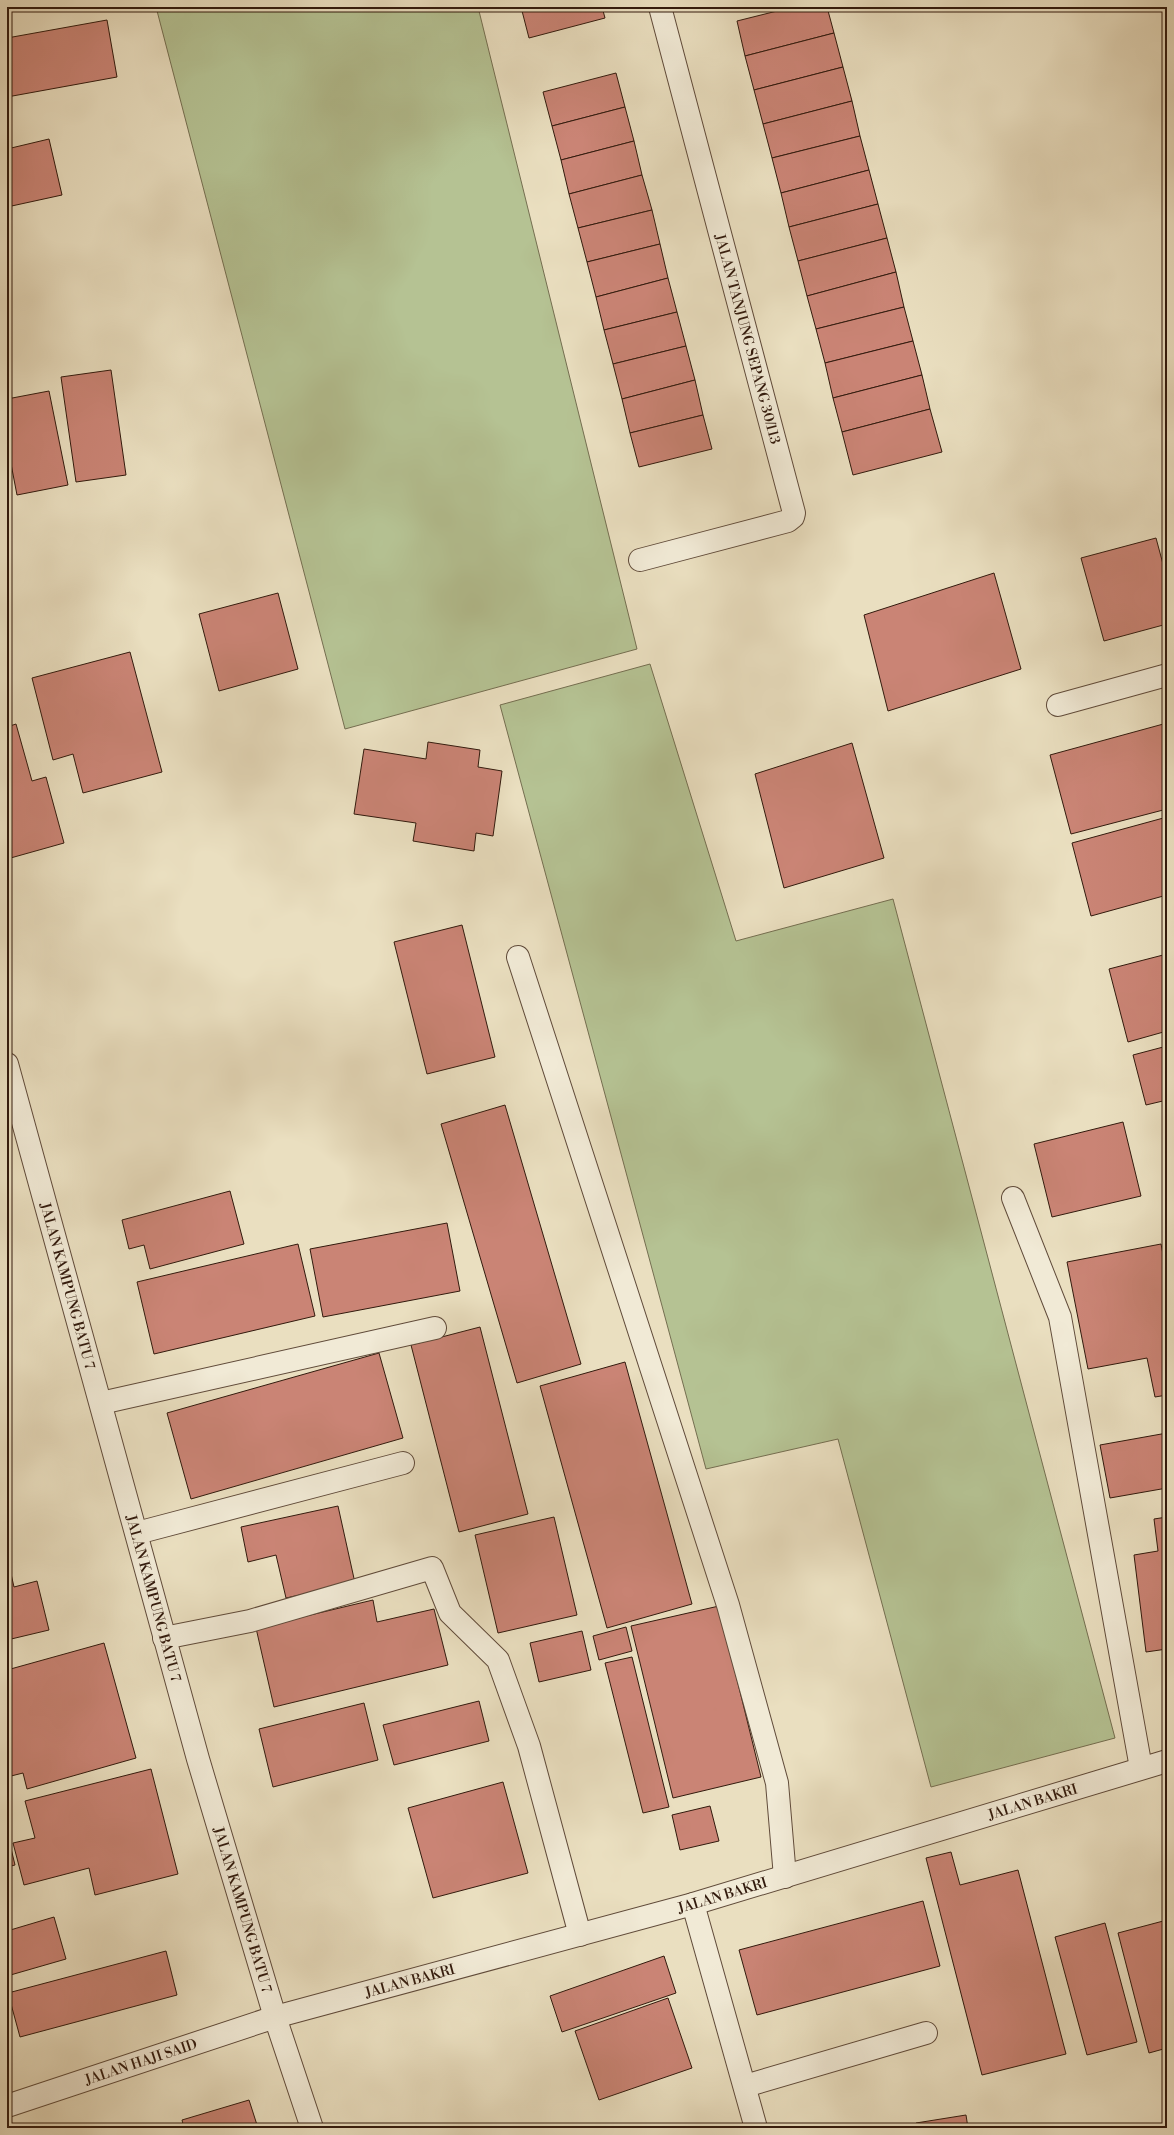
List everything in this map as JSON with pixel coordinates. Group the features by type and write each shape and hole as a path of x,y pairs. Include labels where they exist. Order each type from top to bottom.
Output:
{"street":[{"name":"JALAN TANJUNG SEPANG 30/113","path":"640,560 788,521 793,518 794,513 660,7"},
{"path":"1058,705 1167,675"},
{"path":"518,957 728,1605 777,1783 785,1877"},
{"name":"JALAN KAMPUNG BATU 7","path":"7,1064 137,1533 164,1638 275,2017 312,2128"},
{"path":"1013,1198 1060,1317 1141,1768"},
{"path":"101,1403 435,1328"},
{"path":"137,1533 403,1463"},
{"path":"164,1638 250,1621 432,1568 450,1613 498,1660 530,1746 580,1936"},
{"name":"JALAN BAKRI","path":"275,2017 580,1936 693,1904 1167,1761"},
{"path":"693,1904 756,2128"},
{"name":"JALAN HAJI SAID","path":"7,2106 275,2017"},
{"path":"745,2086 926,2033"}],"green space":[{"path":"156,7 478,7 637,649 345,729"},
{"path":"650,664 736,941 893,899 1115,1738 931,1787 838,1439 706,1469 500,705"}],"building":[{"path":"521,7 602,7 605,18 529,38"},
{"path":"793,7 827,7 834,33 745,56 737,21"},
{"path":"107,20 117,77 7,97 7,38"},
{"path":"834,33 843,67 754,90 745,56"},
{"path":"843,67 852,101 763,124 754,90"},
{"path":"616,73 625,107 552,126 543,92"},
{"path":"852,101 860,136 772,158 763,124"},
{"path":"625,107 634,141 561,160 552,126"},
{"path":"860,136 869,170 781,193 772,158"},
{"path":"49,139 62,195 7,207 7,149"},
{"path":"634,141 642,175 569,194 561,160"},
{"path":"869,170 878,204 789,227 781,193"},
{"path":"642,175 652,210 578,228 569,194"},
{"path":"878,204 887,238 798,261 789,227"},
{"path":"652,210 660,244 587,262 578,228"},
{"path":"887,238 896,272 807,296 798,261"},
{"path":"660,244 668,278 596,297 587,262"},
{"path":"896,272 904,307 816,329 807,296"},
{"path":"668,278 677,312 604,330 596,297"},
{"path":"904,307 913,341 825,363 816,329"},
{"path":"677,312 686,346 613,364 604,330"},
{"path":"913,341 922,375 833,398 825,363"},
{"path":"686,346 695,380 622,399 613,364"},
{"path":"111,370 126,475 76,482 61,377"},
{"path":"922,375 930,409 842,432 833,398"},
{"path":"695,380 703,415 630,433 622,399"},
{"path":"49,391 68,485 17,495 7,443 7,399"},
{"path":"930,409 942,452 853,475 842,432"},
{"path":"703,415 712,449 639,467 630,433"},
{"path":"1156,538 1167,579 1167,624 1104,641 1081,558"},
{"path":"994,573 1021,669 888,711 864,615"},
{"path":"278,593 298,669 219,691 199,614"},
{"path":"130,652 162,772 83,793 73,754 53,760 32,678"},
{"path":"1167,723 1167,809 1071,834 1050,755"},
{"path":"16,724 32,781 46,777 64,843 7,859 7,727"},
{"path":"428,742 480,750 478,767 502,771 493,836 476,833 474,851 413,841 416,823 354,814 364,749 426,759"},
{"path":"852,743 884,858 784,888 755,774"},
{"path":"1167,817 1167,895 1091,916 1072,843"},
{"path":"462,925 495,1057 427,1074 394,942"},
{"path":"1167,954 1167,1031 1128,1042 1109,969"},
{"path":"1167,1046 1167,1100 1146,1105 1133,1055"},
{"path":"505,1105 581,1364 517,1383 441,1124"},
{"path":"1123,1122 1141,1196 1052,1217 1034,1144"},
{"path":"230,1191 244,1244 150,1269 144,1245 129,1249 122,1220"},
{"path":"447,1223 460,1291 323,1317 310,1249"},
{"path":"298,1244 315,1316 154,1354 137,1282"},
{"path":"1161,1244 1167,1275 1167,1395 1155,1397 1147,1358 1088,1369 1067,1262"},
{"path":"480,1327 528,1514 459,1532 411,1345"},
{"path":"379,1353 403,1438 191,1499 167,1413"},
{"path":"625,1362 692,1604 607,1628 540,1386"},
{"path":"1167,1433 1167,1488 1110,1498 1100,1445"},
{"path":"338,1506 355,1583 286,1598 276,1555 248,1562 241,1527"},
{"path":"554,1517 577,1615 498,1633 475,1535"},
{"path":"1167,1517 1167,1649 1146,1652 1134,1555 1158,1551 1154,1519"},
{"path":"9,1565 14,1587 37,1581 49,1630 7,1640 7,1566"},
{"path":"373,1600 377,1622 434,1609 448,1665 274,1707 256,1628"},
{"path":"719,1606 761,1777 673,1798 631,1626"},
{"path":"626,1627 632,1651 599,1660 593,1636"},
{"path":"582,1631 591,1670 539,1682 530,1643"},
{"path":"104,1643 136,1758 27,1789 23,1773 7,1777 7,1670"},
{"path":"632,1657 669,1807 643,1813 605,1663"},
{"path":"479,1701 489,1741 394,1765 383,1725"},
{"path":"364,1703 378,1760 273,1787 259,1729"},
{"path":"151,1769 178,1874 95,1895 89,1868 24,1885 13,1843 35,1838 25,1801"},
{"path":"503,1782 528,1873 433,1898 408,1808"},
{"path":"710,1806 719,1841 680,1850 672,1815"},
{"path":"7,1832 15,1865 7,1867"},
{"path":"951,1852 960,1885 1018,1870 1066,2054 982,2075 926,1858"},
{"path":"923,1901 940,1966 757,2015 739,1950"},
{"path":"54,1917 66,1959 7,1976 7,1931"},
{"path":"1167,1920 1167,2048 1149,2053 1118,1933"},
{"path":"1105,1923 1137,2042 1087,2055 1055,1937"},
{"path":"166,1951 177,1995 20,2037 8,1993"},
{"path":"664,1956 676,1993 562,2032 550,1996"},
{"path":"668,1998 692,2068 599,2100 575,2031"},
{"path":"249,2100 258,2128 184,2128 182,2120"},
{"path":"966,2115 968,2128 916,2128 916,2123"}]}
